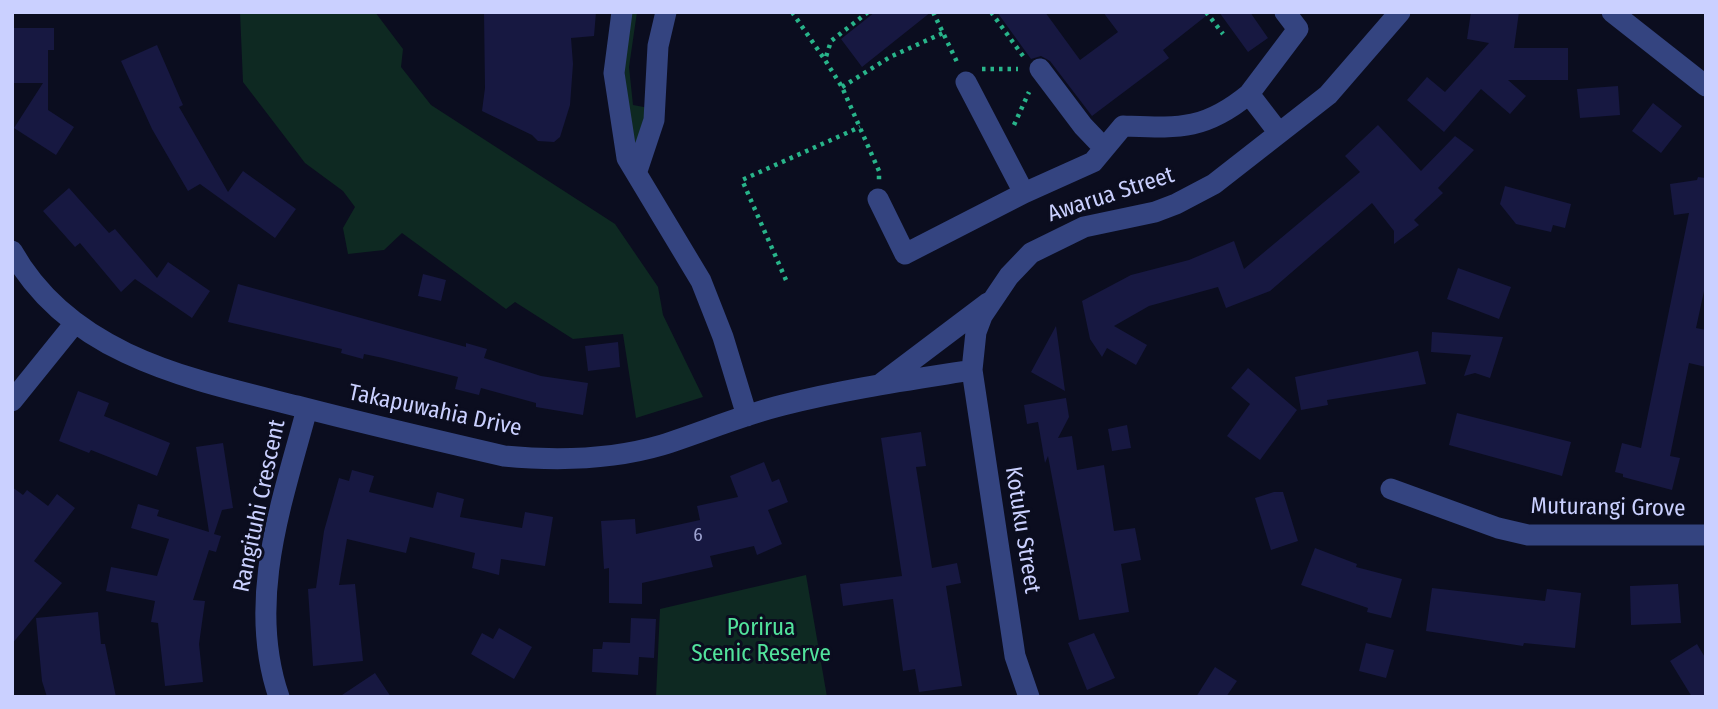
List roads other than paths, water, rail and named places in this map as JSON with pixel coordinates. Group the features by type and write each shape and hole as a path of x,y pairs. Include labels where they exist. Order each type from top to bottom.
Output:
{"street":[{"path":"622,12 614,73 628,158 701,281 723,337 747,416"},
{"path":"637,171 654,121 658,46 667,12"},
{"path":"878,198 905,254 1024,193 1093,162 1124,127 1187,128 1232,108 1249,94 1298,29 1285,12"},
{"name":"Awarua Street","path":"972,370 976,332 990,301 1009,276 1042,247 1084,227 1155,212 1214,184 1328,95 1400,12"},
{"path":"1612,12 1706,86"},
{"path":"1040,69 1083,126 1104,148"},
{"path":"963,76 1024,193"},
{"path":"1249,94 1279,133"},
{"name":"Takapuwahia Drive","path":"12,251 39,289 75,323 138,361 195,380 504,456 537,459 619,455 660,445 782,405 881,384 972,370"},
{"path":"881,384 990,301"},
{"path":"12,401 75,323"},
{"name":"Kotuku Street","path":"972,370 1015,656 1029,697"},
{"name":"Rangituhi Crescent","path":"279,697 271,675 264,628 267,580 307,409"},
{"name":"Muturangi Grove","path":"1391,489 1498,528 1528,535 1706,535"}],"park label":[{"name":"Porirua Scenic Reserve","path":"761,642"}]}
